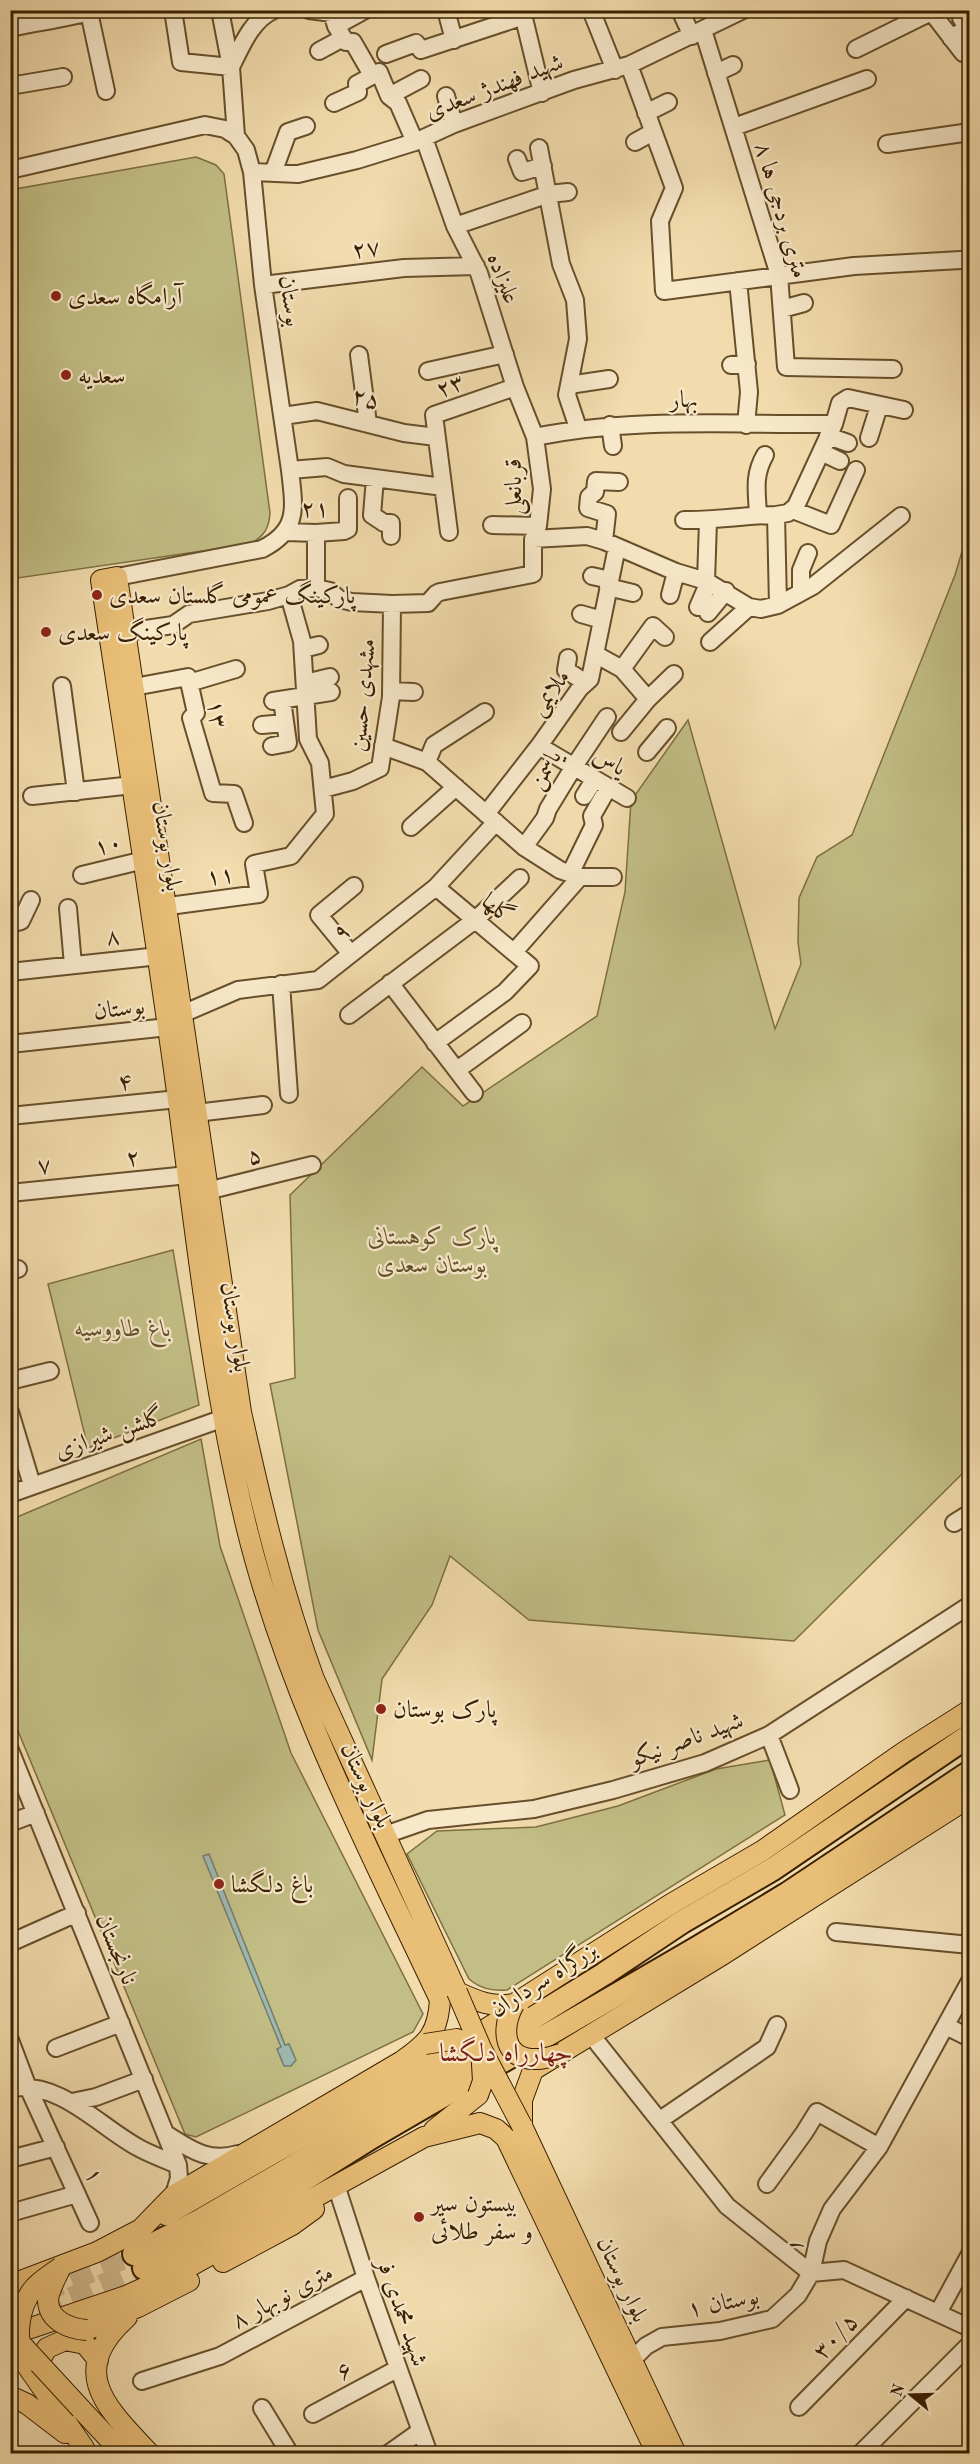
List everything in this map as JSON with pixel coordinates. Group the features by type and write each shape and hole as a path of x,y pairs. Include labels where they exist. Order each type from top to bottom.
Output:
{"highway":[{"name":"بزرگراه سرداران","path":"969,1735 910,1761 773,1869 681,1922 604,1974 282,2173 199,2221 139,2261 273,2199 372,2137 787,1894 969,1772"}],"main road":[{"name":"بلوار بوستان","path":"109,578 126,632 175,1020 178,1099 188,1175 202,1220 248,1530 287,1633 319,1740 440,2000 439,2018 425,2044"},
{"name":"بلوار بوستان","path":"109,578 133,786 144,860 160,907 159,956 196,1113 207,1191 202,1220"},
{"name":"بلوار بوستان","path":"287,1633 314,1679 481,2048 522,2126 676,2454"},
{"path":"457,1992 483,2004 499,2007 514,2004 671,1904 910,1761 969,1710"},
{"path":"522,2126 522,2100 533,2070 592,2036 969,1797"},
{"path":"10,2285 97,2252 141,2229 439,2058 540,1995 604,1974"},
{"path":"514,2004 506,2027 508,2043 513,2051 534,2059 561,2054"},
{"path":"123,2454 10,2334 126,2296 183,2270 424,2137 463,2109 478,2095 483,2081 481,2048 457,2039 425,2044 316,2113 244,2152 174,2195 141,2229"},
{"name":"بلوار بوستان","path":"424,2137 480,2123 496,2129 506,2138 657,2454"},
{"path":"62,2266 48,2300 52,2314 63,2325 75,2330 87,2330 138,2307 292,2225 317,2207 336,2185"},
{"path":"62,2266 35,2288 22,2314 19,2329 20,2350 25,2363 39,2385 86,2451"},
{"path":"138,2307 111,2332 98,2360 98,2387 109,2410 150,2454"},
{"path":"39,2385 37,2365 47,2348 65,2340 85,2344 98,2360"},
{"path":"10,2396 27,2404 86,2451"}],"street":[{"path":"173,10 181,62 231,67"},
{"path":"220,10 231,67 236,136"},
{"path":"231,67 248,35 266,14 274,10"},
{"path":"309,10 336,22"},
{"path":"319,51 336,22 365,10"},
{"path":"446,10 454,40"},
{"path":"591,10 646,113 674,188 660,222 664,291 854,266 960,260"},
{"name":"۸ متری بردجی ها","path":"680,10 698,33 716,73 779,275 786,367 893,369"},
{"name":"شهید فهندژ سعدی","path":"252,172 298,174 357,160 420,140 454,124 574,80 622,68 743,10"},
{"path":"856,49 931,11 963,53"},
{"path":"10,28 54,18 64,19 89,12 106,91"},
{"path":"386,54 416,43 421,50 454,40 523,13 542,93"},
{"path":"951,38 968,28 961,18"},
{"name":"علیزاده","path":"336,22 346,42 353,42 389,96 398,103 420,140 455,226 476,266 515,387 535,436"},
{"path":"716,73 733,65"},
{"path":"334,103 357,92 357,84 376,74"},
{"path":"10,86 63,77"},
{"path":"389,96 421,79"},
{"path":"734,128 867,79"},
{"path":"446,96 454,124"},
{"path":"646,113 668,102"},
{"path":"10,170 205,125 225,129 236,136"},
{"path":"273,173 288,132 306,126"},
{"path":"635,142 653,132"},
{"path":"887,144 969,132"},
{"name":"بوستان","path":"236,136 246,150 252,172 264,285 290,470 293,498 292,517 286,532"},
{"path":"539,148 561,264 575,300 578,339 567,395 578,428"},
{"path":"518,159 522,172 543,166"},
{"path":"455,226 549,194 568,192"},
{"name":"۲۷","path":"264,285 404,268 476,266"},
{"path":"738,281 736,329 739,364 750,392 746,425"},
{"path":"782,309 804,303"},
{"path":"428,371 505,354"},
{"path":"359,355 368,423"},
{"path":"569,385 609,379"},
{"name":"۲۳","path":"449,532 434,415 515,387"},
{"path":"793,510 831,430 842,399 848,398 904,410"},
{"path":"869,438 879,406"},
{"name":"۲۵","path":"283,416 317,411 404,434 436,437"},
{"name":"بهار","path":"535,436 610,425 705,423 831,430 848,443"},
{"path":"610,425 613,446"},
{"name":"قربانعلی","path":"492,525 538,526 542,489 535,436"},
{"path":"821,452 840,461"},
{"path":"758,515 756,477 765,455"},
{"path":"290,470 327,467 344,474 443,486"},
{"path":"684,520 708,521 776,515 793,510 831,525 856,470"},
{"path":"375,478 372,515 384,524 391,523 391,536"},
{"name":"ملایمی","path":"491,818 539,746 590,679 609,583 613,511 588,508 589,497 595,492 596,481 619,482"},
{"name":"۲۱","path":"286,532 316,533 348,529 348,498"},
{"path":"776,515 778,605"},
{"path":"126,632 173,625 189,614 268,601 300,589 316,588 330,591 339,599 392,604 428,603 440,592 532,574 533,539 587,536 707,583 726,591 749,607 761,609 778,605 813,586 901,516"},
{"path":"708,521 707,583 703,610 726,591"},
{"path":"109,578 262,549 275,542 286,532"},
{"path":"316,533 316,588"},
{"path":"801,592 801,570 808,554"},
{"path":"670,595 676,572"},
{"path":"592,576 633,593"},
{"path":"289,595 311,647 306,690 308,739 320,763 323,789"},
{"name":"مشهدی حسین","path":"323,789 353,781 380,768 391,692 392,604"},
{"path":"710,642 749,607"},
{"path":"581,614 602,620"},
{"path":"622,669 653,626 665,637"},
{"path":"595,654 622,669 648,699"},
{"path":"568,658 566,670 586,683"},
{"path":"189,683 236,669"},
{"path":"621,732 648,699 674,674"},
{"name":"۱۳","path":"134,687 188,677 196,713 191,718 213,793 234,794 244,823"},
{"path":"272,746 288,742 285,723 277,700 331,684"},
{"path":"62,686 76,792"},
{"path":"391,692 414,692"},
{"path":"427,762 434,745 485,712"},
{"name":"یاسمن","path":"524,846 545,818 573,768 607,717"},
{"path":"262,725 285,723"},
{"path":"646,752 667,728"},
{"path":"383,746 427,762 524,846 560,870 575,875 613,877"},
{"name":"یاس","path":"539,746 627,798"},
{"path":"584,796 601,784"},
{"path":"513,952 575,875 594,825 592,816 601,784"},
{"path":"32,796 133,786"},
{"path":"411,827 456,787"},
{"name":"۱۱","path":"160,907 259,894 254,864 291,856 325,814 323,789"},
{"name":"۹","path":"175,1020 238,990 318,980 435,886 491,818"},
{"name":"۱۰","path":"82,875 144,860"},
{"path":"349,1015 475,920 520,878"},
{"path":"351,954 319,915 354,886"},
{"name":"گلها","path":"435,886 530,966 505,992 435,1043"},
{"path":"10,924 21,921 31,900"},
{"path":"10,972 73,965 68,908"},
{"name":"۸","path":"73,965 159,956"},
{"path":"390,982 474,1093"},
{"path":"281,984 289,1094"},
{"name":"بوستان","path":"10,1044 75,1037 175,1020"},
{"path":"457,1070 522,1023"},
{"name":"۴","path":"10,1116 178,1099"},
{"path":"196,1113 264,1105"},
{"name":"۵","path":"207,1191 312,1165"},
{"name":"۲","path":"82,1186 188,1175"},
{"name":"۷","path":"10,1192 82,1186"},
{"path":"10,1381 50,1371"},
{"path":"10,1412 32,1485"},
{"name":"گلشن شیرازی","path":"10,1494 232,1415"},
{"path":"954,1523 969,1513"},
{"name":"شهید ناصر نیکو","path":"386,1835 428,1820 534,1809 613,1790 705,1763 769,1735 969,1605"},
{"path":"769,1735 789,1790"},
{"name":"نارنجستان","path":"10,1750 178,2165"},
{"path":"10,1823 36,1813"},
{"path":"10,1943 77,1913"},
{"path":"836,1932 969,1945"},
{"name":"۱","path":"592,2036 727,2206 811,2273 819,2241 832,2210 879,2147 969,1981"},
{"path":"56,2048 121,2023"},
{"path":"660,2120 767,2047 777,2025"},
{"path":"946,2026 969,2038"},
{"name":"۱","path":"10,2040 19,2086 56,2147 90,2223"},
{"path":"72,2102 96,2097 144,2079"},
{"path":"19,2086 72,2102 139,2148 178,2165 179,2178 174,2195"},
{"path":"767,2184 817,2112 879,2147"},
{"path":"166,2134 194,2152 222,2159 244,2152"},
{"path":"10,2160 56,2147"},
{"name":"شهید محمدی فر","path":"336,2185 419,2432 429,2454"},
{"path":"11,2210 77,2194"},
{"path":"938,2313 969,2254"},
{"path":"811,2273 844,2270 969,2328"},
{"name":"بوستان ۱","path":"632,2360 646,2346 662,2337 720,2331 772,2319 798,2295 811,2273"},
{"name":"۸ متری نوبهار","path":"142,2381 220,2356 366,2278"},
{"name":"۳۰/۵","path":"799,2407 906,2298"},
{"path":"860,2454 969,2344"},
{"name":"۶","path":"313,2414 398,2369"},
{"path":"262,2408 290,2454"},
{"path":"388,2454 419,2432"}],"green space":[{"path":"196,157 216,165 224,174 270,513 267,528 250,544 11,579 10,190"},
{"name":"پارک کوهستانی بوستان سعدی","path":"969,528 969,1467 794,1641 529,1620 450,1556 432,1605 382,1679 372,1760 318,1630 270,1384 295,1378 290,1195 422,1067 463,1106 597,1016 625,892 631,801 688,720 775,1029 801,964 798,942 799,898 817,857 852,835 955,575"},
{"name":"باغ طاووسیه","path":"173,1250 199,1405 88,1448 48,1284"},
{"name":"باغ دلگشا","path":"201,1439 220,1546 291,1753 423,2014 413,2032 196,2137 185,2134 11,1714 10,1520"},
{"path":"770,1760 785,1815 507,1990 487,1989 469,1979 407,1854 437,1831 536,1827 618,1806 716,1769"}],"water":[{"path":"209,1854 285,2045 289,2044 296,2060 291,2066 284,2066 277,2049 281,2047 203,1856"}],"tunnel":[{"path":"10,2305 134,2254"},
{"path":"10,2323 144,2268"}],"place":[{"name":"آرامگاه سعدی","path":"56,296"},
{"name":"سعدیه","path":"66,375"},
{"name":"پارکینگ عمومی گلستان سعدی","path":"97,595"},
{"name":"پارکینگ سعدی","path":"46,632"},
{"name":"پارک بوستان","path":"381,1709"},
{"name":"باغ دلگشا","path":"219,1884"},
{"name":"بیستون سیر و سفر طلائی","path":"419,2217"}],"district":[{"name":"چهارراه دلگشا","path":"506,2052"}]}
